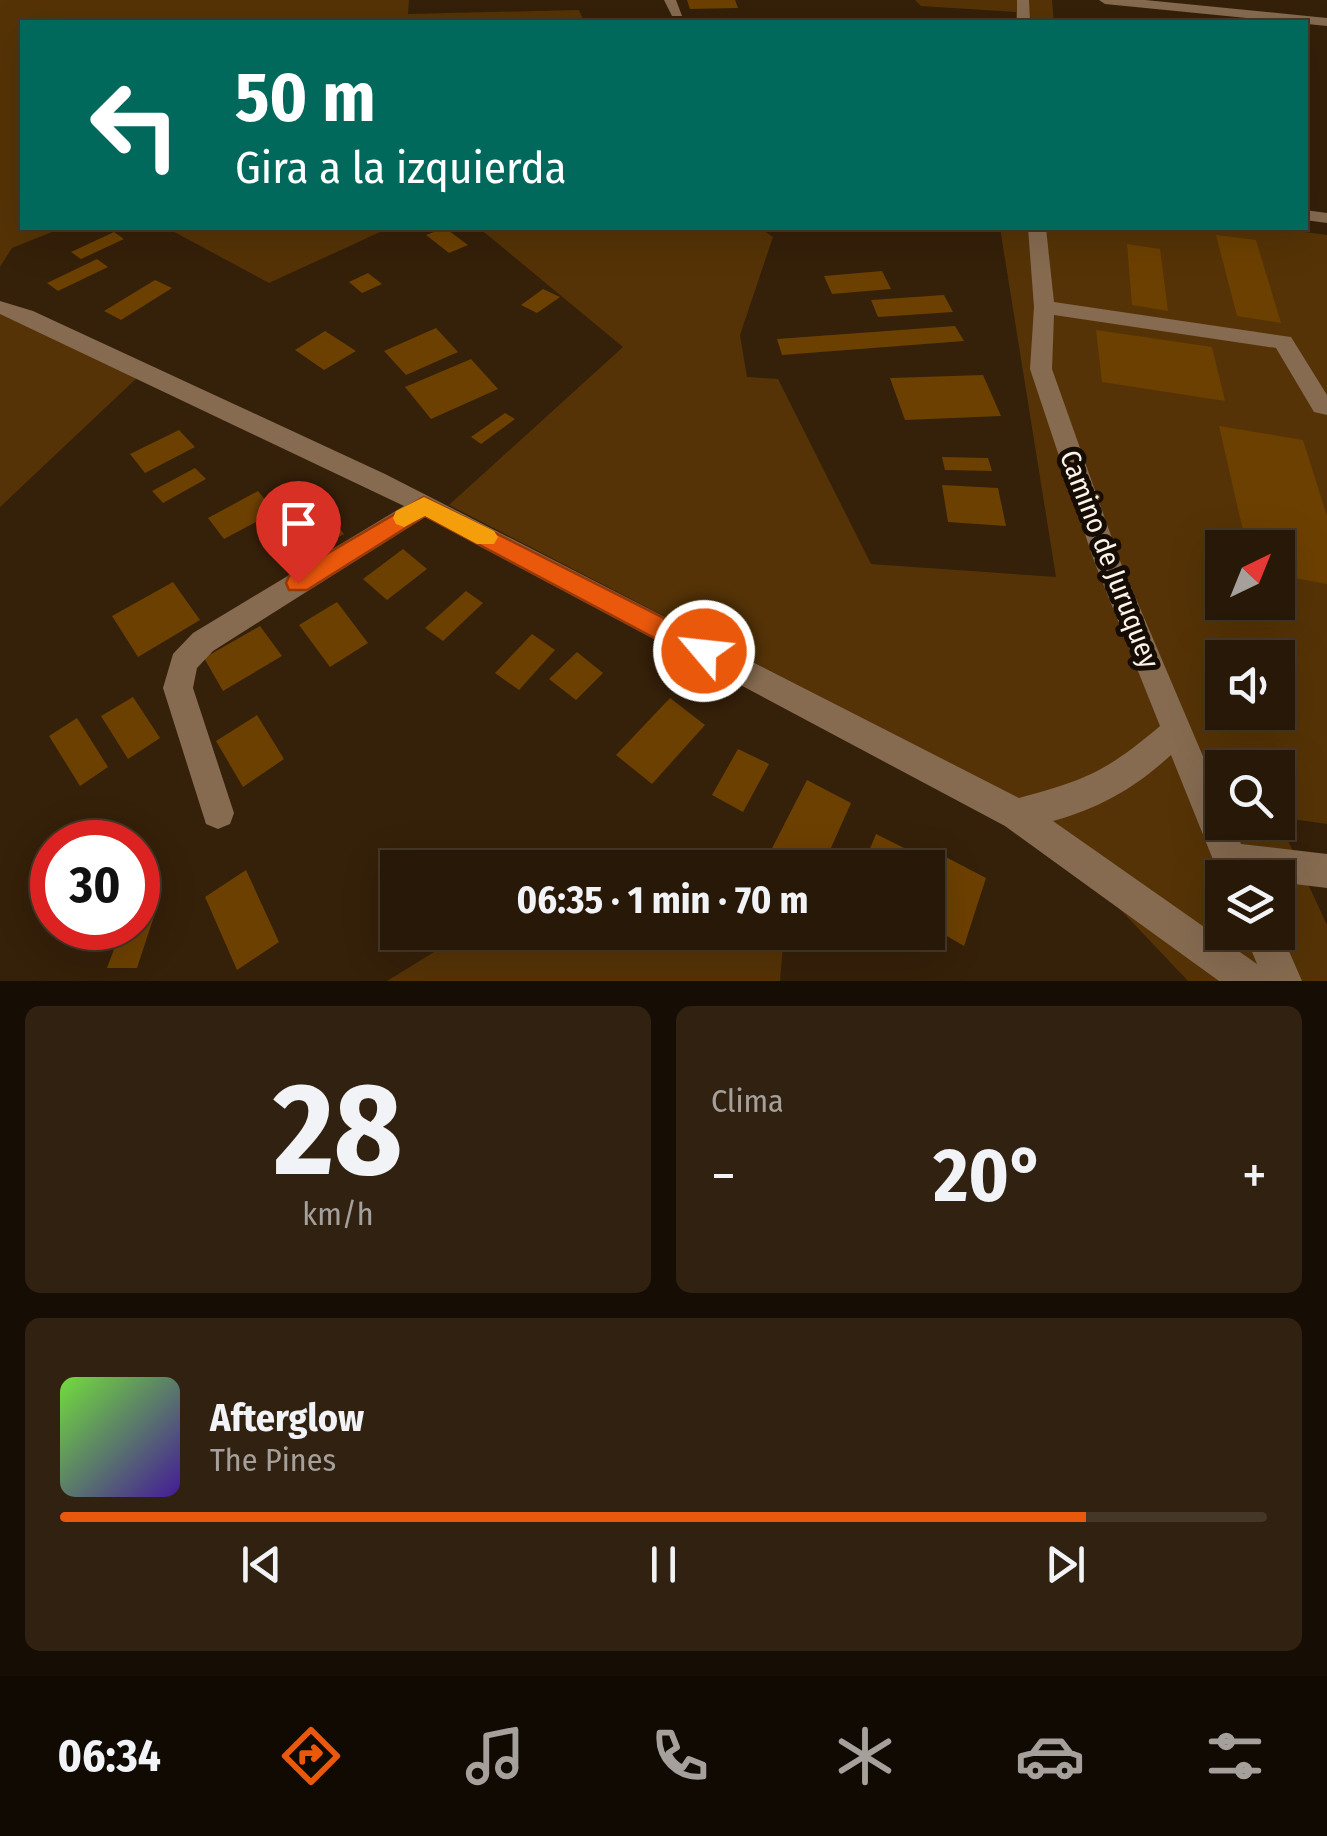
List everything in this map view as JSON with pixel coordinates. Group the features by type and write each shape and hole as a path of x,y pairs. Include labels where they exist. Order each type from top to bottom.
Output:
{"street":[{"path":"1106,0 1288,20"},
{"name":"Camino de Juruquey","path":"1038,230 1044,307 1041,369 1107,561 1231,860"},
{"path":"1044,307 1284,342 1322,406 1327,407"},
{"path":"0,308 44,324 424,505 1017,815 1250,981"},
{"path":"218,813 178,688 184,663 203,642 424,505"},
{"path":"1017,815 1090,796 1134,768 1177,730"},
{"path":"1295,870 1327,871"},
{"path":"1270,950 1283,981"}],"shaded area":[{"path":"0,0 409,0 408,14 579,10 583,20 20,20 20,230 57,230 12,248 0,267"},
{"path":"915,0 1052,0 1054,20 1016,20 1016,12 921,6"},
{"path":"171,230 385,230 269,283"},
{"path":"481,230 763,230 773,237 740,335 747,377 778,379 871,564 1056,577 1000,230 1290,230 1327,235 1327,824 1295,819 1295,750 1205,750 1205,840 1288,840 1327,925 1327,981 1188,981 1013,796 449,505 623,347"},
{"path":"0,313 140,375 0,507"},
{"path":"437,950 783,950 780,981 387,981"}],"building":[{"path":"687,0 735,0 738,8 690,9"},
{"path":"448,230 468,245 449,253 426,235"},
{"path":"114,232 124,239 81,259 71,252"},
{"path":"1216,235 1256,240 1281,323 1237,316"},
{"path":"1127,244 1160,249 1168,311 1132,305"},
{"path":"97,259 108,267 58,291 47,283"},
{"path":"882,271 891,289 832,294 824,276"},
{"path":"368,273 382,284 362,293 349,282"},
{"path":"155,280 172,288 121,320 104,311"},
{"path":"543,289 560,297 537,313 521,305"},
{"path":"944,295 953,312 878,317 871,300"},
{"path":"955,326 964,341 782,355 777,339"},
{"path":"436,328 458,352 406,375 384,351"},
{"path":"1096,330 1212,347 1225,401 1102,382"},
{"path":"325,331 356,351 324,370 295,350"},
{"path":"471,359 498,389 431,419 405,387"},
{"path":"983,375 1001,416 905,420 890,378"},
{"path":"505,413 515,419 481,444 471,437"},
{"path":"1219,426 1303,440 1327,516 1327,584 1295,578 1295,530 1243,530"},
{"path":"179,430 195,447 145,473 130,454"},
{"path":"942,457 988,458 992,471 945,470"},
{"path":"195,468 206,479 163,503 152,491"},
{"path":"942,485 998,488 1006,526 948,522"},
{"path":"258,491 275,512 224,539 208,518"},
{"path":"329,515 344,534 288,565 273,545"},
{"path":"403,549 427,569 387,600 363,579"},
{"path":"173,582 200,620 138,657 112,616"},
{"path":"466,591 483,603 443,641 425,628"},
{"path":"337,602 368,643 330,667 299,625"},
{"path":"260,626 282,656 223,691 204,658"},
{"path":"532,634 555,650 519,690 495,673"},
{"path":"577,652 603,673 576,700 549,679"},
{"path":"133,697 160,738 128,759 101,716"},
{"path":"670,698 705,725 652,784 616,755"},
{"path":"257,715 284,759 243,787 216,741"},
{"path":"77,718 108,767 80,786 49,736"},
{"path":"738,749 769,764 743,812 712,795"},
{"path":"807,780 851,803 830,850 771,850"},
{"path":"876,834 908,850 869,850"},
{"path":"945,857 986,878 964,946 945,935"},
{"path":"246,870 279,942 237,970 205,897"},
{"path":"114,950 143,950 137,968 107,968"}],"slow traffic":[{"path":"404,518 424,505 486,537"}],"route":[{"path":"298,583 424,505 704,651"}]}
